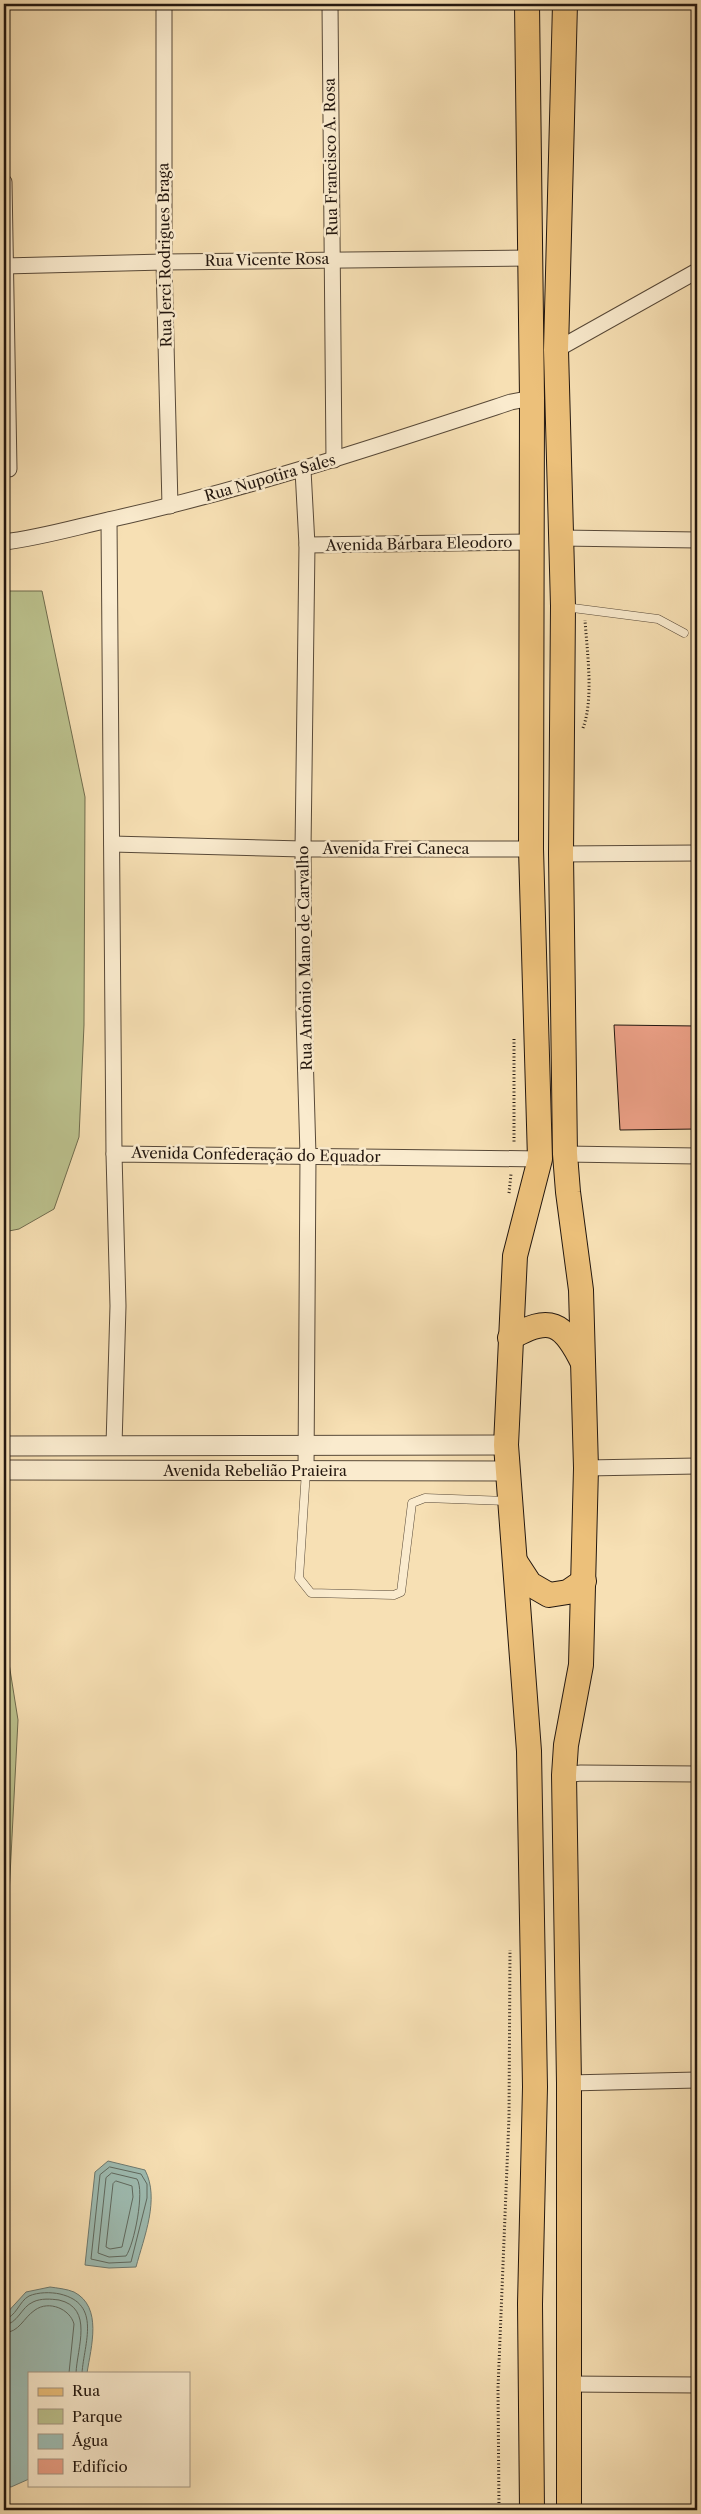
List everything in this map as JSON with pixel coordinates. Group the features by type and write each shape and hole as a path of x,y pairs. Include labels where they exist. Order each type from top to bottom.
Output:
{"main road":[{"path":"527,4 532,398 531,849 540,1159 515,1256 506,1445 530,1751 535,2087 530,2304 532,2510"},
{"path":"565,4 556,350 563,606 561,854 565,1154 581,1290 586,1468 581,1665 566,1745 564,1775 569,2083 569,2510"},
{"path":"510,1338 531,1326 545,1324 558,1328 571,1342 584,1364"},
{"path":"514,1559 530,1584 549,1595 568,1592 584,1581"}],"street":[{"name":"Rua Jerci Rodrigues Braga","path":"164,4 164,262 170,506"},
{"name":"Rua Francisco A. Rosa","path":"330,4 334,460"},
{"path":"4,182 9,469"},
{"name":"Rua Vicente Rosa","path":"5,266 332,259 531,258"},
{"path":"556,350 697,271"},
{"name":"Rua Nupotira Sales","path":"4,542 170,506 302,470 511,402 532,398"},
{"name":"Rua Antônio Mano de Carvalho","path":"302,470 307,545 303,849 304,1016 308,1155 306,1471"},
{"path":"109,520 114,1154"},
{"path":"561,538 697,540"},
{"name":"Avenida Bárbara Eleodoro","path":"307,545 532,542"},
{"name":"Avenida Frei Caneca","path":"112,844 303,849 531,849"},
{"path":"561,854 697,853"},
{"name":"Avenida Confederação do Equador","path":"114,1445 118,1306 114,1154 540,1159"},
{"path":"565,1154 697,1156"},
{"path":"139,1445 140,1470"},
{"name":"Avenida Rebelião Praieira","path":"4,1446 506,1445"},
{"path":"586,1468 697,1466"},
{"name":"Avenida Rebelião Praieira","path":"4,1470 507,1472"},
{"path":"564,1775 581,1773 697,1774"},
{"path":"569,2083 697,2080"},
{"path":"568,2384 697,2385"}],"lane":[{"path":"563,606 658,619 684,633"},
{"path":"306,1471 300,1578 311,1593 394,1595 401,1592 412,1503 424,1498 509,1501"}],"green space":[{"path":"4,591 42,591 85,797 84,1025 79,1137 54,1209 19,1229 4,1232"},
{"path":"4,1632 18,1720 4,1993"}],"water":[{"path":"108,2161 145,2170 149,2181 151,2206 136,2267 109,2268 85,2265 95,2172"},
{"path":"50,2287 74,2292 89,2307 93,2328 87,2372 28,2372 28,2479 11,2487 4,2485 4,2316 26,2292"}],"building":[{"path":"614,1025 697,1026 697,1129 620,1130"}]}
